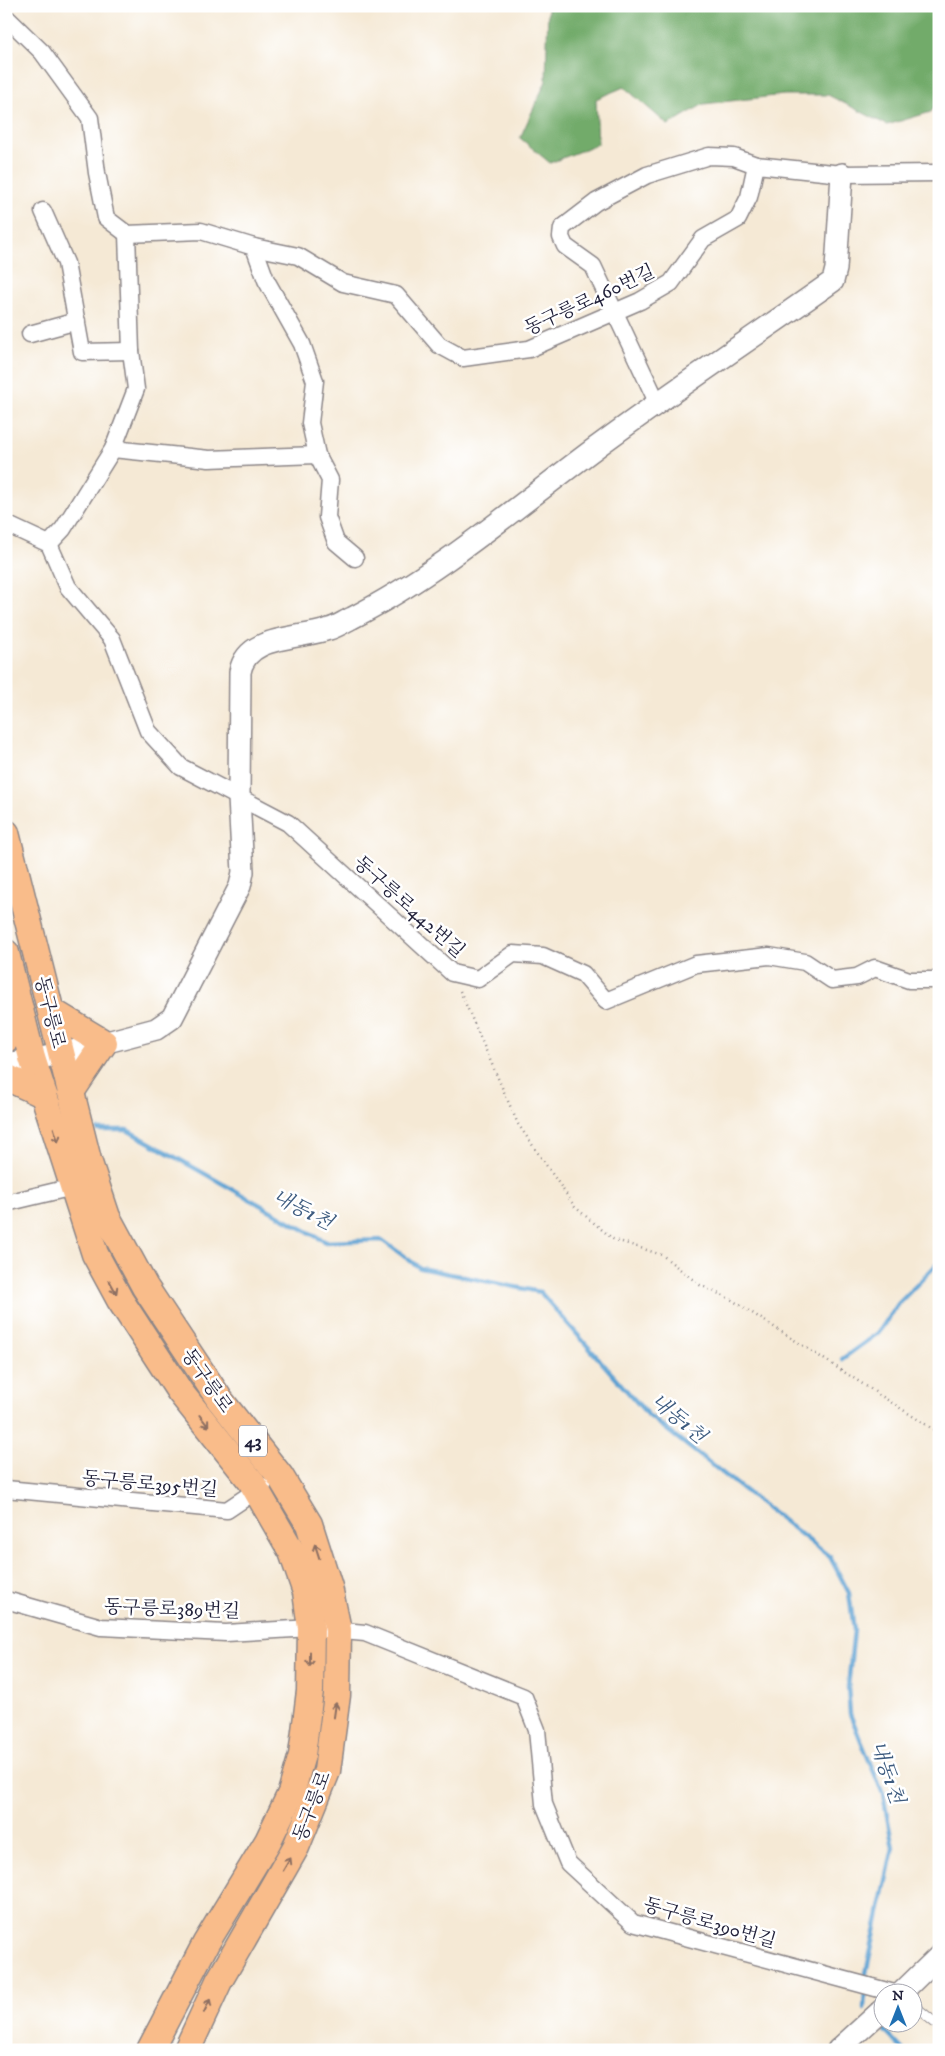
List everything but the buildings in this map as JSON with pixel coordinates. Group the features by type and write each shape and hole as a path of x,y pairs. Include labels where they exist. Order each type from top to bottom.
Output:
{"main road":[{"name":"동구릉로","path":"6,833 88,1160 107,1217 144,1287 220,1400 280,1476 309,1524 329,1587 338,1630 337,1695 326,1771 296,1848 218,1981 187,2050"},
{"name":"동구릉로","path":"6,953 32,1058 95,1254 120,1300 180,1392 257,1490 292,1552 306,1592 311,1628 310,1691 302,1755 291,1793 268,1840 206,1942 150,2050"},
{"path":"6,1039 20,1009"},
{"path":"51,1011 104,1043 71,1092"},
{"path":"6,1077 44,1095"}],"street":[{"path":"6,8 10,6"},
{"path":"6,17 42,52 90,118 97,173 106,218 127,234 132,351 136,388 113,449 63,529 48,544 6,524"},
{"path":"658,404 593,266 565,246 561,237 562,228 596,202 647,175 709,156 734,157 756,165 842,174 939,173"},
{"name":"동구릉로460번길","path":"127,234 201,231 298,256 343,283 396,295 439,346 463,358 529,349 640,301 671,283 702,239 738,219 749,197 756,165"},
{"path":"6,1064 62,1054 156,1030 172,1018 240,886 243,872 239,798 240,672 242,661 250,651 261,645 329,629 377,605 478,538 595,448 833,281 836,269 842,174"},
{"path":"43,211 66,264 82,352 132,351"},
{"path":"254,246 266,280 302,344 315,381 310,423 317,455 330,480 326,517 336,542 356,558"},
{"path":"30,334 77,321"},
{"path":"113,449 208,459 317,455"},
{"name":"동구릉로442번길","path":"48,544 68,587 112,639 148,731 181,766 288,823 452,973 478,979 513,954 543,956 583,974 606,1001 696,964 769,956 805,962 832,980 858,977 875,968 909,980 939,980"},
{"path":"6,1203 73,1186"},
{"name":"동구릉로395번길","path":"6,1489 227,1510 280,1476"},
{"name":"동구릉로389번길","path":"6,1600 101,1627 226,1633 311,1628"},
{"name":"동구릉로390번길","path":"311,1628 365,1634 524,1697 537,1730 544,1804 568,1863 634,1922 857,1984 872,1994"},
{"path":"910,1984 939,1956"},
{"path":"838,2050 872,2010"}],"lane":[{"path":"922,2012 939,2026"}],"path":[{"path":"452,973 518,1124 575,1207 614,1239 662,1255 700,1286 732,1300 939,1433"},
{"path":"935,2050 939,2046"}],"green space":[{"path":"548,6 939,6 939,101 931,112 887,125 828,95 784,95 704,104 668,125 624,87 596,99 598,144 550,163 520,138 546,81"}],"waterway":[{"name":"내동1천","path":"98,1130 127,1130 326,1242 382,1240 420,1268 540,1292 648,1415 830,1557 849,1593 854,1630 848,1687 850,1714 883,1794 893,1848 866,1973 864,2008"},
{"path":"842,1359 878,1333 898,1304 939,1262"},
{"name":"내동1천","path":"888,2034 903,2050"}]}
